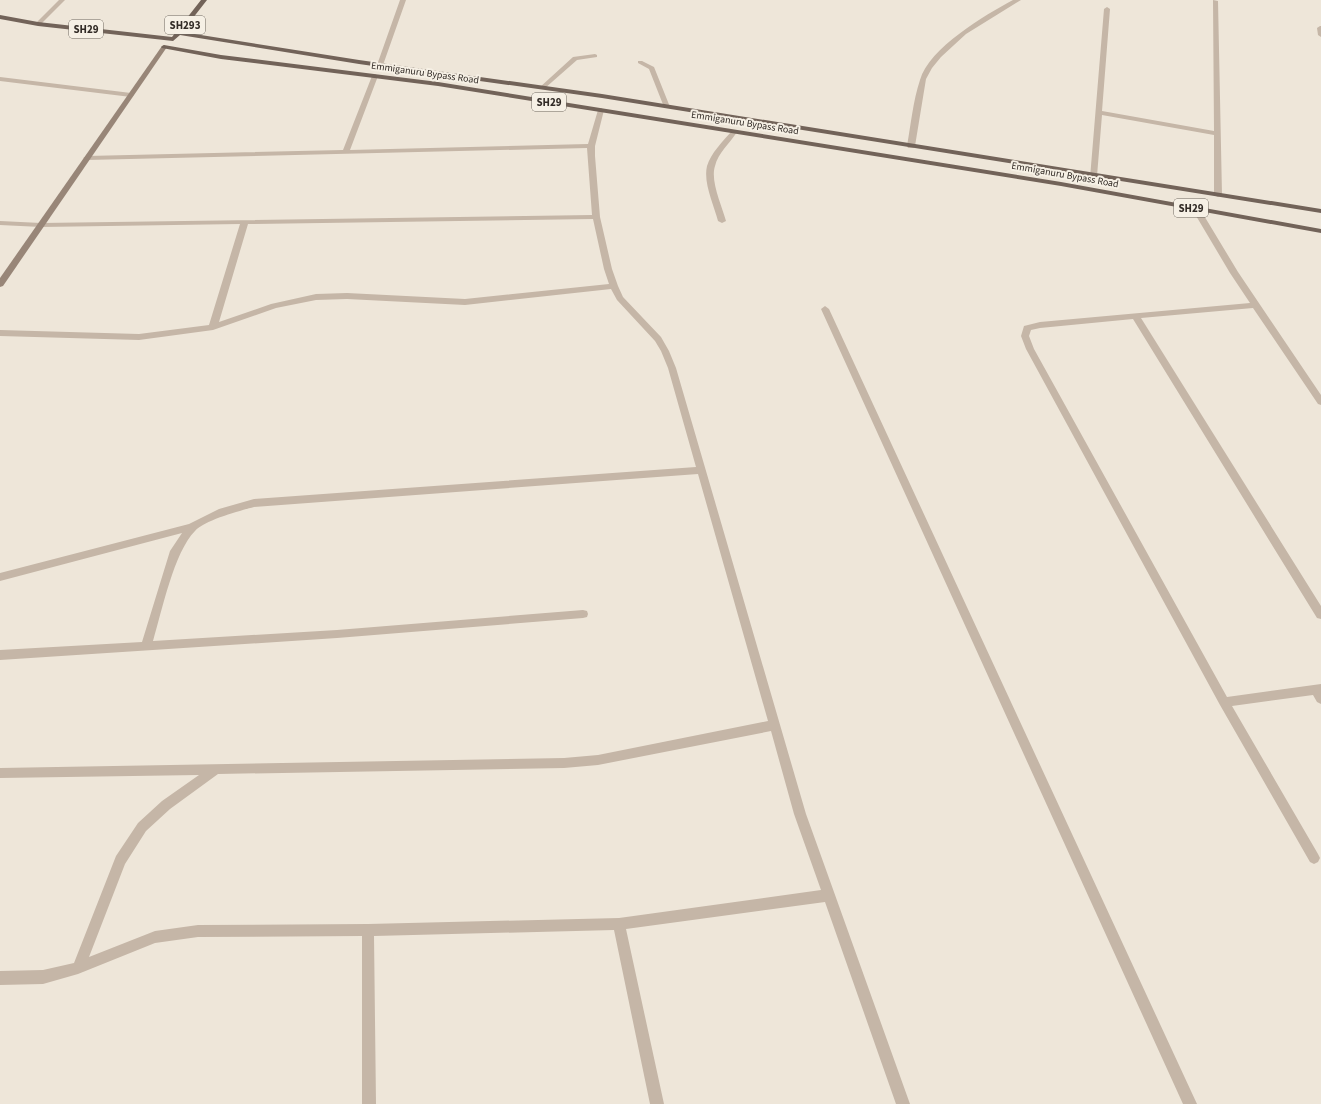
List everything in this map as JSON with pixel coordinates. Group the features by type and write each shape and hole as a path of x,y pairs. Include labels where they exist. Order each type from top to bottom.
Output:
{"main road":[{"name":"SH293","path":"164,47 176,36 204,0"},
{"name":"SH29","path":"0,17 38,24 176,36 542,88 1321,211"},
{"name":"Emmiganuru Bypass Road","path":"164,47 221,57 438,84 1062,184 1321,231"}],"street":[{"path":"38,24 62,0"},
{"path":"380,65 403,0"},
{"path":"912,146 923,79 927,69 934,60 978,23 997,10 1018,0"},
{"path":"1215,1 1218,195"},
{"path":"1093,176 1108,9"},
{"path":"0,284 164,47"},
{"path":"542,88 576,58 595,56"},
{"path":"640,62 652,68 667,107"},
{"path":"345,153 374,76"},
{"path":"0,79 131,95"},
{"path":"601,110 591,146 591,156 596,217 608,269 620,298 658,339 666,351 800,814 903,1104"},
{"path":"1098,112 1216,134"},
{"path":"722,221 711,178 711,167 716,156 734,132"},
{"path":"87,158 591,146"},
{"path":"1196,208 1234,273 1321,402"},
{"path":"0,223 41,225 596,217"},
{"path":"213,327 245,222"},
{"path":"0,332 139,337 213,327 274,306 316,297 347,296 465,302 614,286"},
{"path":"1256,305 1040,325 1027,328 1025,336 1030,349 1224,702 1314,858"},
{"path":"825,309 1190,1104"},
{"path":"1135,316 1321,615"},
{"path":"0,578 192,527 222,512 254,502 701,470"},
{"path":"146,647 175,551 192,527"},
{"path":"0,655 337,634 583,614"},
{"path":"1224,702 1319,692"},
{"path":"0,773 564,763 610,758 775,725"},
{"path":"78,968 120,860 142,827 166,805 216,769"},
{"path":"0,978 43,977 78,968 155,937 198,931 368,930 619,924 828,895"},
{"path":"619,924 657,1104"},
{"path":"368,930 369,1104"}]}
